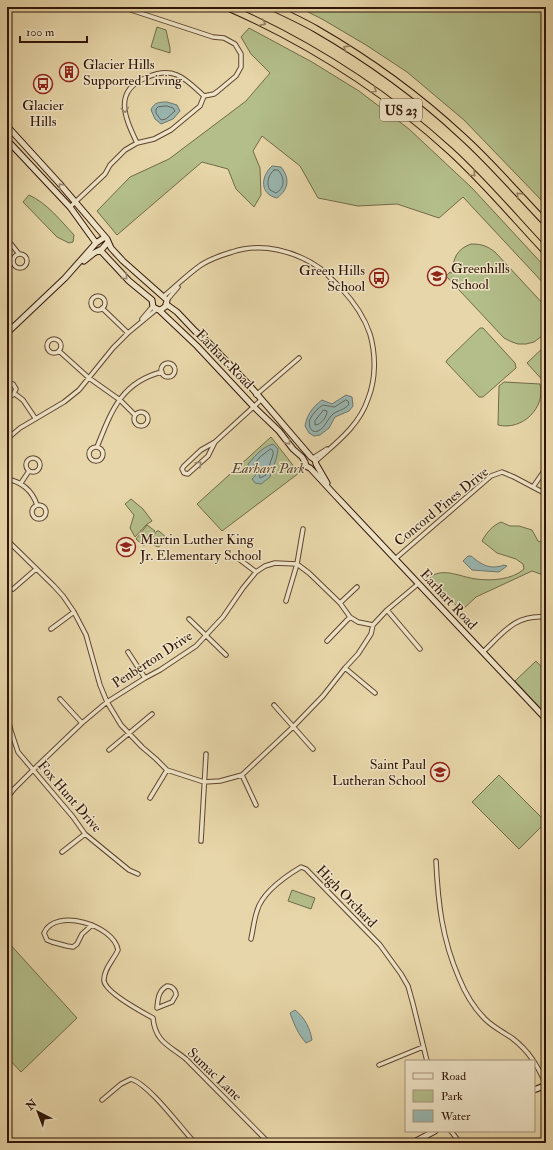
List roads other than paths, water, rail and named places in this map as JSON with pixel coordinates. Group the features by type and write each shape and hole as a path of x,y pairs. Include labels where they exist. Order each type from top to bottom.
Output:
{"highway":[{"name":"US 23","path":"227,7 307,46 384,97 418,124 465,166 546,252"},
{"name":"US 23","path":"272,7 315,29 340,44 400,84 462,136 487,160 546,223"}],"street":[{"path":"122,7 213,37 230,40 238,48 242,60 241,67 236,76 214,94 204,96"},
{"path":"137,143 125,115 124,108 126,95 134,84 142,79 157,74 164,72 171,73 184,79 204,96"},
{"path":"70,207 105,174 110,165 124,150 137,143 154,139 171,130 200,106 204,96"},
{"name":"Earhart Road","path":"7,126 107,239 111,248 123,261 210,344 261,400 314,460 334,494"},
{"name":"Earhart Road","path":"7,140 70,207 97,247 104,252 129,281 197,346 254,407 279,431 306,462 306,466 310,468 546,719"},
{"path":"7,333 97,247 104,237"},
{"path":"7,239 19,254"},
{"path":"97,247 108,242"},
{"path":"155,306 164,308 164,299 186,278 202,265 233,251 253,248 267,248 295,255 311,263 329,276 358,307 370,333 375,365 372,388 364,411 344,436 314,460 313,468 310,468"},
{"path":"7,439 20,428 64,402 80,390 113,348 155,306 154,296 164,299"},
{"path":"102,308 128,333"},
{"path":"52,339 59,342 61,346 59,351 53,353 49,352 46,348 48,342 52,339"},
{"path":"59,351 89,378 120,400 135,415"},
{"path":"256,395 300,358"},
{"path":"167,363 175,366 176,371 171,377 164,376 162,372 162,367 167,363"},
{"path":"97,447 111,412 128,389 149,375 162,372"},
{"path":"7,383 15,385 15,394"},
{"path":"15,394 24,400 35,418"},
{"path":"7,396 15,394"},
{"path":"215,442 208,456 188,474 184,473 182,468 184,466 201,450 215,442 261,400"},
{"path":"97,447 101,449 103,454 102,459 95,462 91,460 88,454 90,449 97,447"},
{"path":"306,462 307,458 314,460"},
{"path":"533,487 546,468"},
{"path":"21,483 29,471"},
{"name":"Concord Pines Drive","path":"395,559 491,476 502,472 546,494"},
{"path":"7,479 21,483 34,497 37,505"},
{"path":"37,505 42,505 46,509 46,513 42,519 35,518 32,515 32,510 37,505"},
{"path":"286,601 303,530"},
{"path":"7,540 63,596 74,612 86,635 96,673 107,702 121,725 167,770 204,782 220,781 242,775 294,727 323,696 358,654 367,642 371,634 372,626 387,610 418,584"},
{"path":"235,556 256,572"},
{"name":"Penberton Drive","path":"7,798 33,770 82,723 107,702 196,646 223,617 256,572 265,566 275,563 296,564"},
{"path":"296,564 309,573 340,603 350,617 358,622 372,626"},
{"path":"13,589 36,569"},
{"path":"340,603 358,587"},
{"path":"387,610 420,649"},
{"path":"51,629 74,612"},
{"path":"327,641 350,617"},
{"path":"483,652 507,629 519,620 532,617 546,617"},
{"path":"189,619 226,655"},
{"path":"128,652 144,678"},
{"path":"345,668 375,693"},
{"path":"60,699 82,723"},
{"path":"274,706 313,749"},
{"path":"109,750 152,714"},
{"name":"Fox Hunt Drive","path":"7,716 10,731 18,752 73,817 85,834 129,870 138,874"},
{"path":"201,841 206,754"},
{"path":"150,798 167,770"},
{"path":"242,775 256,805"},
{"path":"62,852 85,834"},
{"path":"436,861 437,894 442,927 451,958 463,988 484,1018 513,1039 533,1060"},
{"name":"High Orchard","path":"251,939 257,910 268,892 293,871 301,867 306,869 380,946 401,974 408,986 414,1004 423,1047"},
{"path":"92,925 82,934 77,944 73,947 47,940 44,933 51,925 64,920 92,925 104,931 111,936 117,945 118,950 104,980 106,985 128,1004 153,1018 161,990 167,986 172,987 176,992 175,999 166,1005 157,1008"},
{"name":"Sumac Lane","path":"153,1018 155,1030 161,1040 186,1060 269,1143"},
{"path":"379,1066 423,1047 427,1060"},
{"path":"535,1063 541,1072 546,1085 535,1090"},
{"path":"102,1100 121,1084 131,1079 136,1080 150,1091 195,1143"},
{"path":"412,1143 433,1132"},
{"path":"452,1132 460,1143"}],"water":[{"path":"160,102 167,102 177,105 180,111 173,119 161,124 155,119 151,110 152,107"},
{"path":"272,166 281,167 287,179 284,191 277,198 267,193 264,184 264,179 268,170"},
{"path":"346,395 352,397 353,406 349,411 335,417 329,428 320,435 314,436 309,433 305,426 306,422 309,414 316,405 322,400 332,404"},
{"path":"273,444 278,449 270,477 261,484 255,483 252,479 255,476 255,472 249,468 248,464 262,450"},
{"path":"468,556 471,556 486,566 507,566 499,572 472,570 463,561"},
{"path":"295,1010 304,1020 310,1031 312,1040 306,1043 296,1029 290,1013"}],"place":[{"name":"Glacier Hills Supported Living","path":"69,72"},
{"name":"Glacier Hills","path":"43,84"},
{"name":"Greenhills School","path":"437,276"},
{"name":"Green Hills School","path":"379,278"},
{"name":"Martin Luther King Jr. Elementary School","path":"126,547"},
{"name":"Saint Paul Lutheran School","path":"440,772"}],"park label":[{"name":"Earhart Park","path":"268,468"}]}
